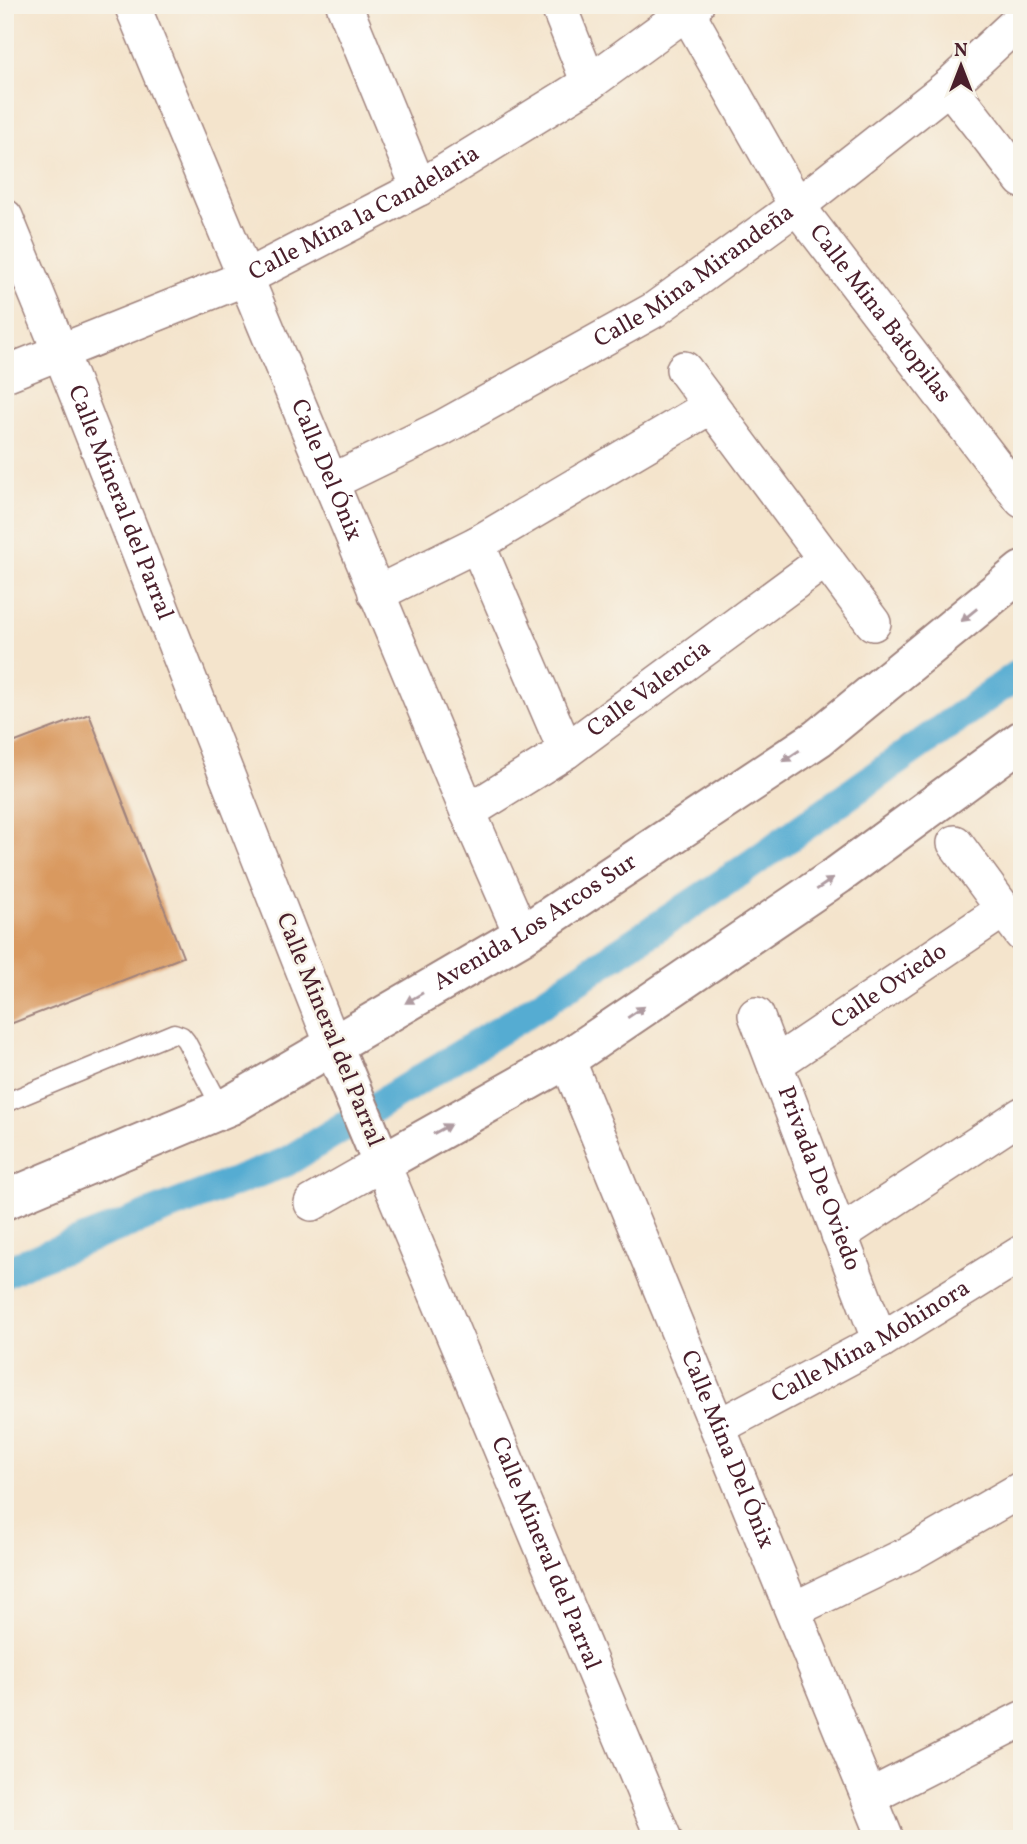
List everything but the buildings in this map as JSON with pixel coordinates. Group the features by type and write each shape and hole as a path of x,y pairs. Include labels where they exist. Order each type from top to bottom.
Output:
{"street":[{"name":"Calle Del Ónix","path":"132,5 376,594 522,935"},
{"path":"344,5 419,188"},
{"path":"558,5 589,83"},
{"name":"Calle Mina la Candelaria","path":"5,374 245,278 419,188 589,83 692,8"},
{"name":"Calle Mina Batopilas","path":"692,8 797,206 1022,500"},
{"name":"Calle Mina Mirandeña","path":"331,482 442,428 654,310 797,206 949,86 1022,18"},
{"path":"949,86 1022,180"},
{"name":"Calle Mineral del Parral","path":"5,217 339,1061 664,1839"},
{"path":"684,369 873,623"},
{"path":"376,594 477,544 711,406"},
{"path":"477,544 566,751"},
{"name":"Calle Valencia","path":"468,812 566,751 826,559"},
{"name":"Avenida Los Arcos Sur","path":"5,1200 339,1061 522,935 818,738 1022,571"},
{"path":"312,1203 377,1149 567,1059 838,875 1022,740"},
{"name":"Calle Oviedo","path":"775,1064 1012,922 956,843"},
{"name":"Privada De Oviedo","path":"756,1015 880,1341"},
{"name":"Calle Mina Del Ónix","path":"567,1059 886,1839"},
{"path":"839,1235 1022,1115"},
{"name":"Calle Mina Mohinora","path":"718,1427 880,1341 1022,1253"},
{"path":"793,1610 909,1554 1022,1489"},
{"path":"869,1797 1022,1719"}],"lane":[{"path":"5,1103 174,1033 183,1036 222,1109"}],"waterway":[{"path":"5,1273 286,1162 521,1017 743,870 1022,672"}]}
